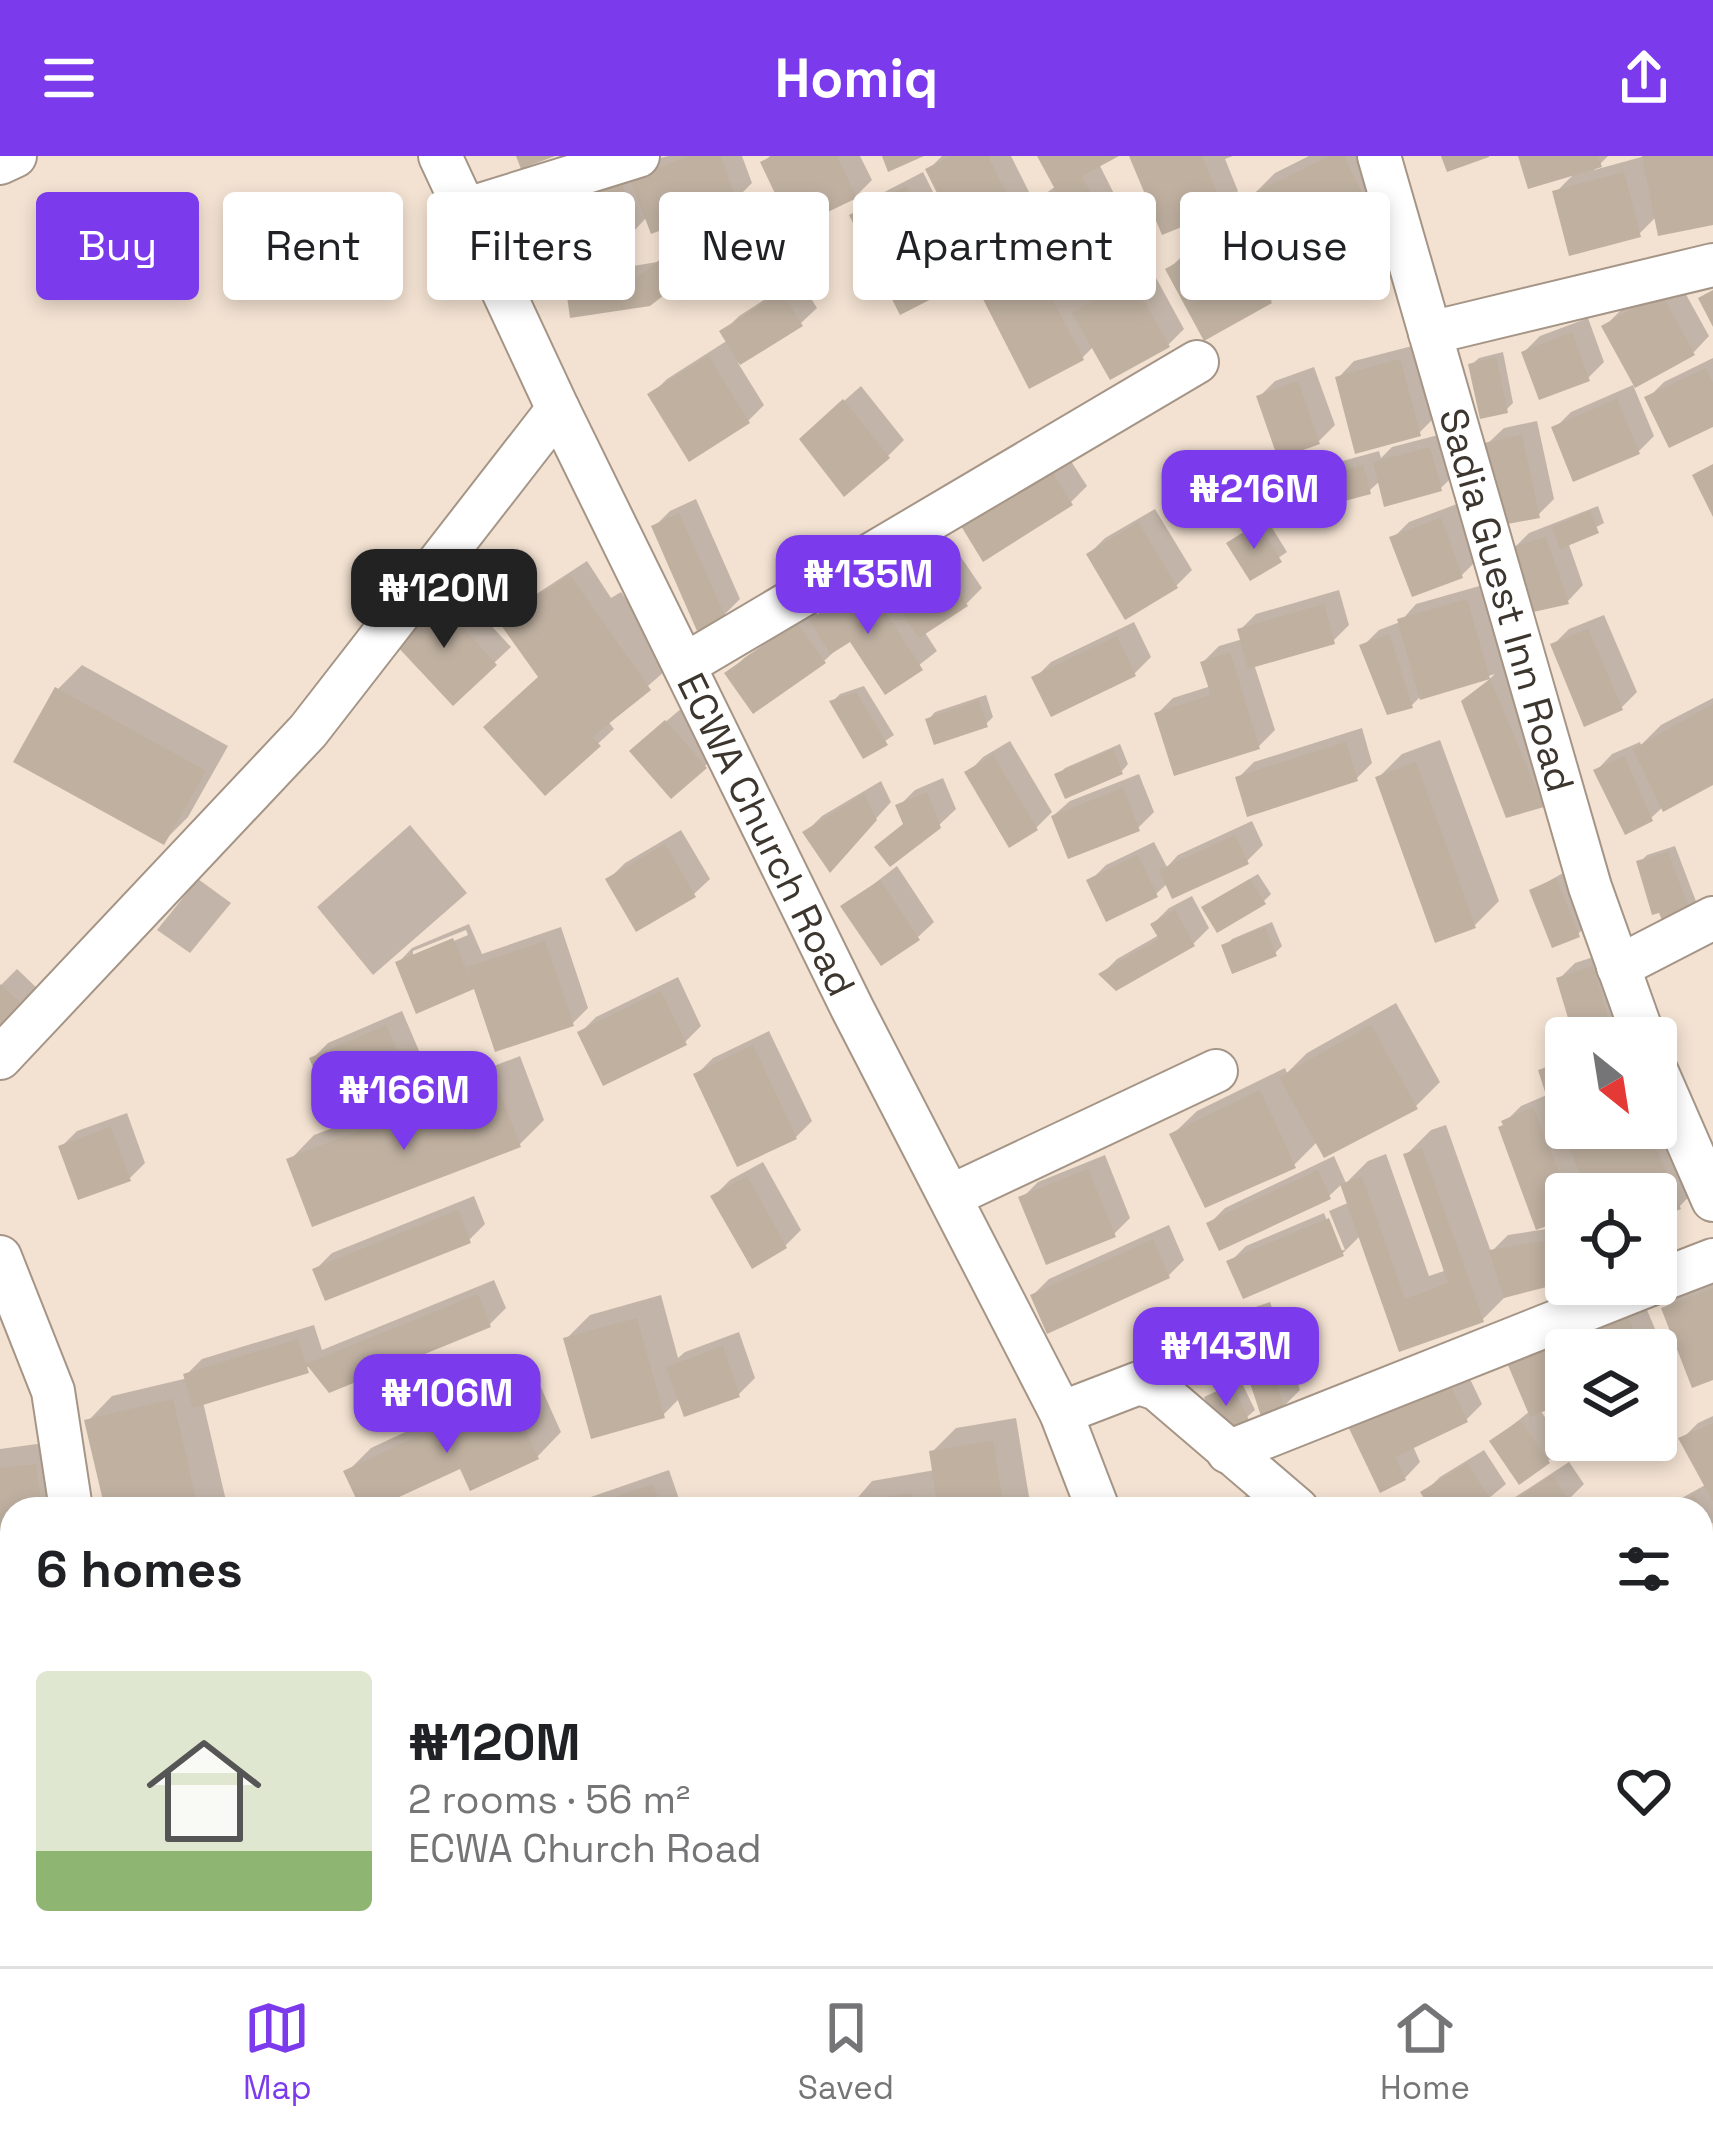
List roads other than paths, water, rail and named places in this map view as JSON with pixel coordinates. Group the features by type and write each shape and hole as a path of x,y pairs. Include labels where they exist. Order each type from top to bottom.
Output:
{"street":[{"path":"0,163 15,156"},
{"name":"ECWA Church Road","path":"440,156 456,192"},
{"path":"524,192 638,156"},
{"name":"Sadia Guest Inn Road","path":"1379,156 1493,562 1591,887 1636,1017"},
{"path":"1430,333 1713,265"},
{"name":"ECWA Church Road","path":"506,300 852,1008 1061,1413 1092,1497"},
{"path":"686,664 1197,362"},
{"path":"0,1058 308,730 557,409"},
{"path":"1618,967 1713,918"},
{"path":"951,1196 1216,1071"},
{"path":"1677,1118 1713,1200"},
{"path":"0,1257 53,1391 68,1497"},
{"path":"1677,1274 1713,1260"},
{"path":"1228,1452 1599,1305"},
{"path":"1061,1413 1139,1383 1156,1389 1282,1497"}]}
